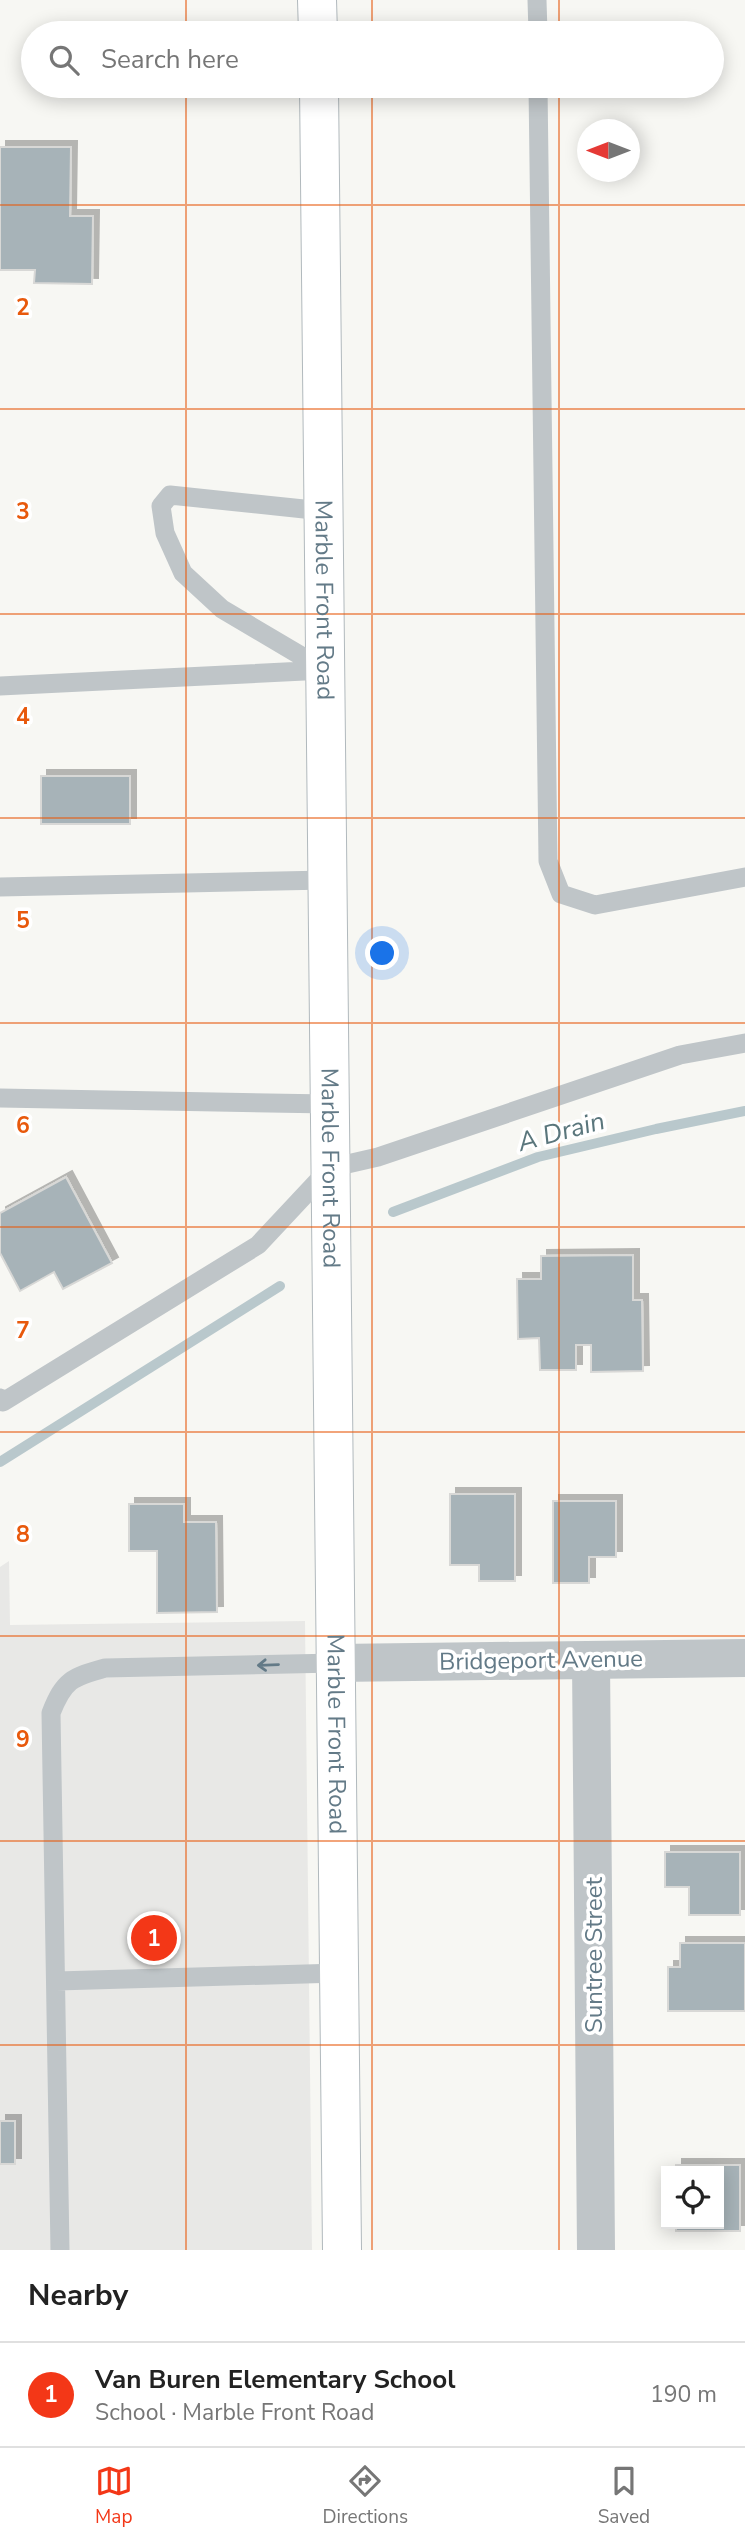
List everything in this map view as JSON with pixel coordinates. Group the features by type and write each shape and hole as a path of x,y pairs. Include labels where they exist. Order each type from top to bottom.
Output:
{"street":[{"path":"317,0 318,21"},
{"name":"Marble Front Road","path":"319,98 342,2250"},
{"name":"Bridgeport Avenue","path":"336,1663 745,1658"},
{"name":"Suntree Street","path":"591,1660 596,2250"}],"lane":[{"path":"537,0 538,21"},
{"path":"538,98 548,861 561,894 595,905 745,877"},
{"path":"323,511 170,495 161,506 165,533 183,573 222,609 325,670"},
{"path":"0,686 325,670"},
{"path":"0,887 327,880"},
{"path":"0,1398 3,1402 258,1245 330,1168 378,1157 680,1055 745,1043"},
{"path":"0,1098 329,1104"},
{"path":"60,2250 51,1713 60,1691 78,1676 106,1668 336,1663"},
{"path":"57,1981 340,1973"}],"shaded area":[{"path":"9,1561 10,1625 305,1621 312,2250 0,2250 0,1567"}],"building":[{"path":"0,147 71,147 70,216 93,216 92,284 34,283 35,270 0,270"},
{"path":"41,776 130,776 130,824 41,824"},
{"path":"66,1177 112,1263 63,1289 54,1272 20,1291 0,1253 0,1213"},
{"path":"633,1255 633,1300 642,1300 643,1371 591,1372 591,1345 576,1345 576,1370 540,1370 539,1338 518,1339 517,1279 541,1279 541,1256"},
{"path":"450,1494 515,1494 515,1581 479,1581 479,1565 450,1565"},
{"path":"553,1501 616,1501 616,1557 589,1557 589,1583 553,1583"},
{"path":"129,1504 184,1504 184,1522 216,1522 217,1612 157,1613 157,1551 129,1551"},
{"path":"665,1852 740,1852 740,1915 689,1915 689,1887 665,1887"},
{"path":"680,1943 745,1943 745,2011 668,2011 668,1967 680,1967"},
{"path":"0,2121 15,2121 15,2164 0,2164"},
{"path":"740,2165 740,2231 676,2231 724,2229 724,2166 676,2166"}],"waterway":[{"name":"A Drain","path":"393,1212 538,1157 745,1111"},
{"name":"A Drain","path":"0,1462 280,1286"}],"place":[{"name":"Van Buren Elementary School","path":"154,1938"}]}
